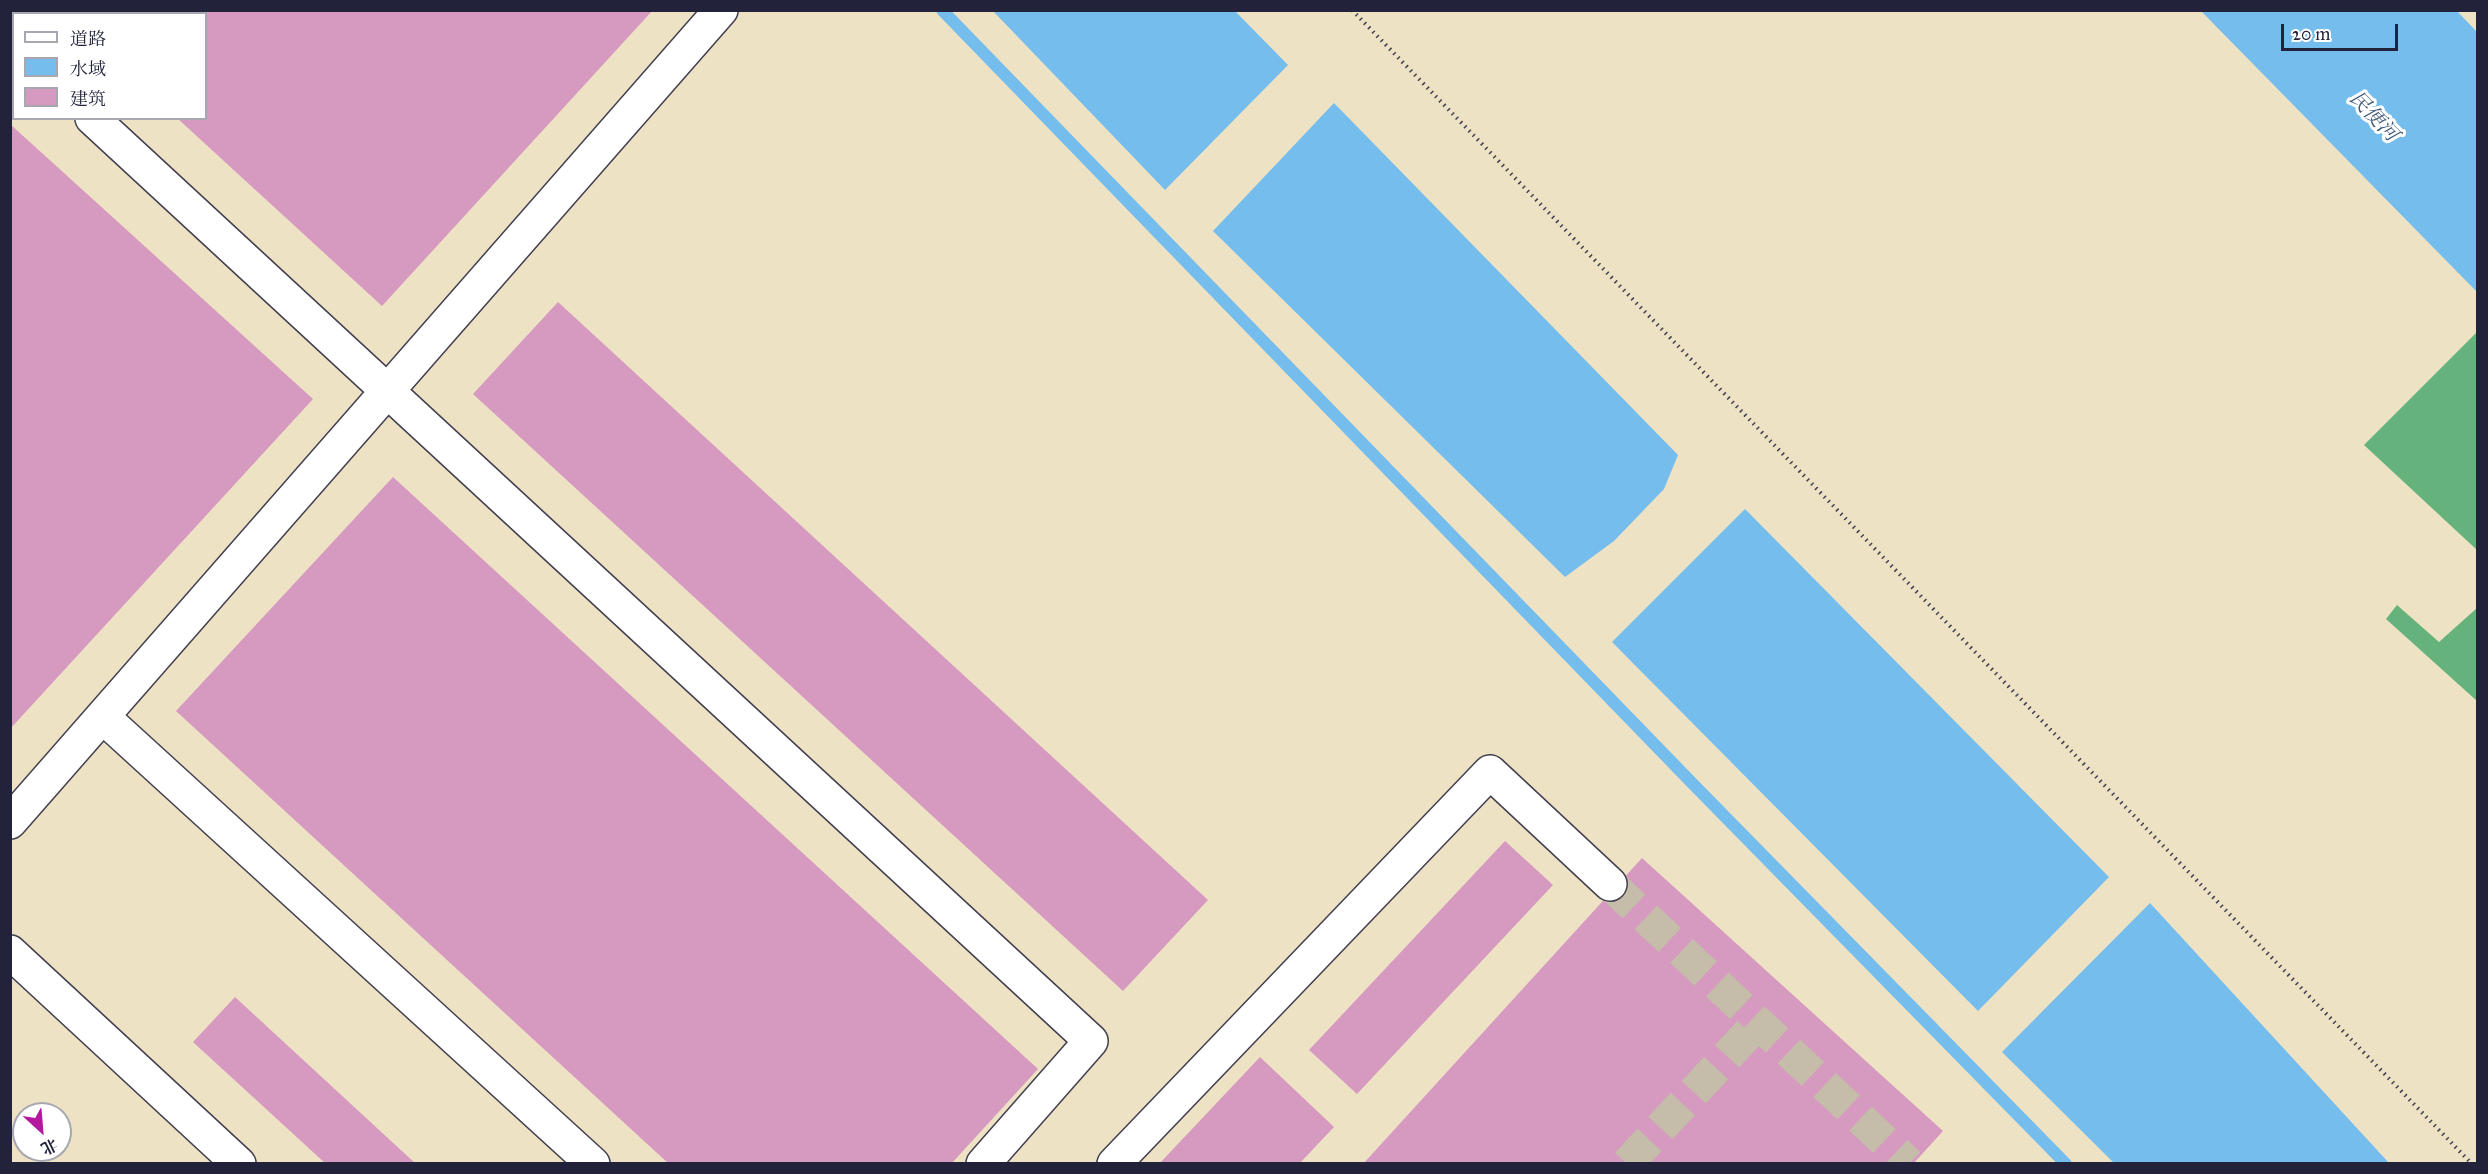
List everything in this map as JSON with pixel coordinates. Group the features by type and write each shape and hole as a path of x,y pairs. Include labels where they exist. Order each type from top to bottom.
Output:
{"lane":[{"path":"10,822 720,10"},
{"path":"94,120 1091,1041 983,1164"},
{"path":"103,717 593,1164"},
{"path":"1114,1164 1490,772 1611,884"},
{"path":"10,952 239,1164"}],"path":[{"path":"1352,10 2472,1164"}],"green space":[{"path":"2477,332 2477,550 2364,445"},
{"path":"2397,605 2439,642 2477,608 2477,701 2386,619"}],"water":[{"path":"993,11 1235,11 1288,65 1165,190"},
{"name":"民便河","path":"2201,11 2457,11 2477,32 2477,292"},
{"path":"1334,103 1678,455 1664,489 1614,541 1565,577 1213,231"},
{"path":"1745,509 2109,877 1978,1011 1612,642"},
{"path":"2150,903 2389,1163 2114,1163 2002,1052"}],"building":[{"path":"59,10 653,10 382,306 179,120 207,120 207,12 60,12"},
{"path":"10,124 313,399 10,729"},
{"path":"558,302 1208,900 1123,991 473,394"},
{"path":"393,477 1038,1069 951,1164 669,1164 176,711"},
{"path":"1505,841 1553,885 1357,1094 1309,1050"},
{"path":"1642,858 1943,1131 1913,1164 1363,1164"},
{"path":"235,997 416,1164 326,1164 193,1042"},
{"path":"1260,1057 1334,1127 1299,1164 1159,1164"}],"waterway":[{"path":"942,10 1693,784 2066,1164"}],"tunnel":[{"path":"1610,884 1909,1164"},
{"path":"1627,1164 1758,1023"}]}
